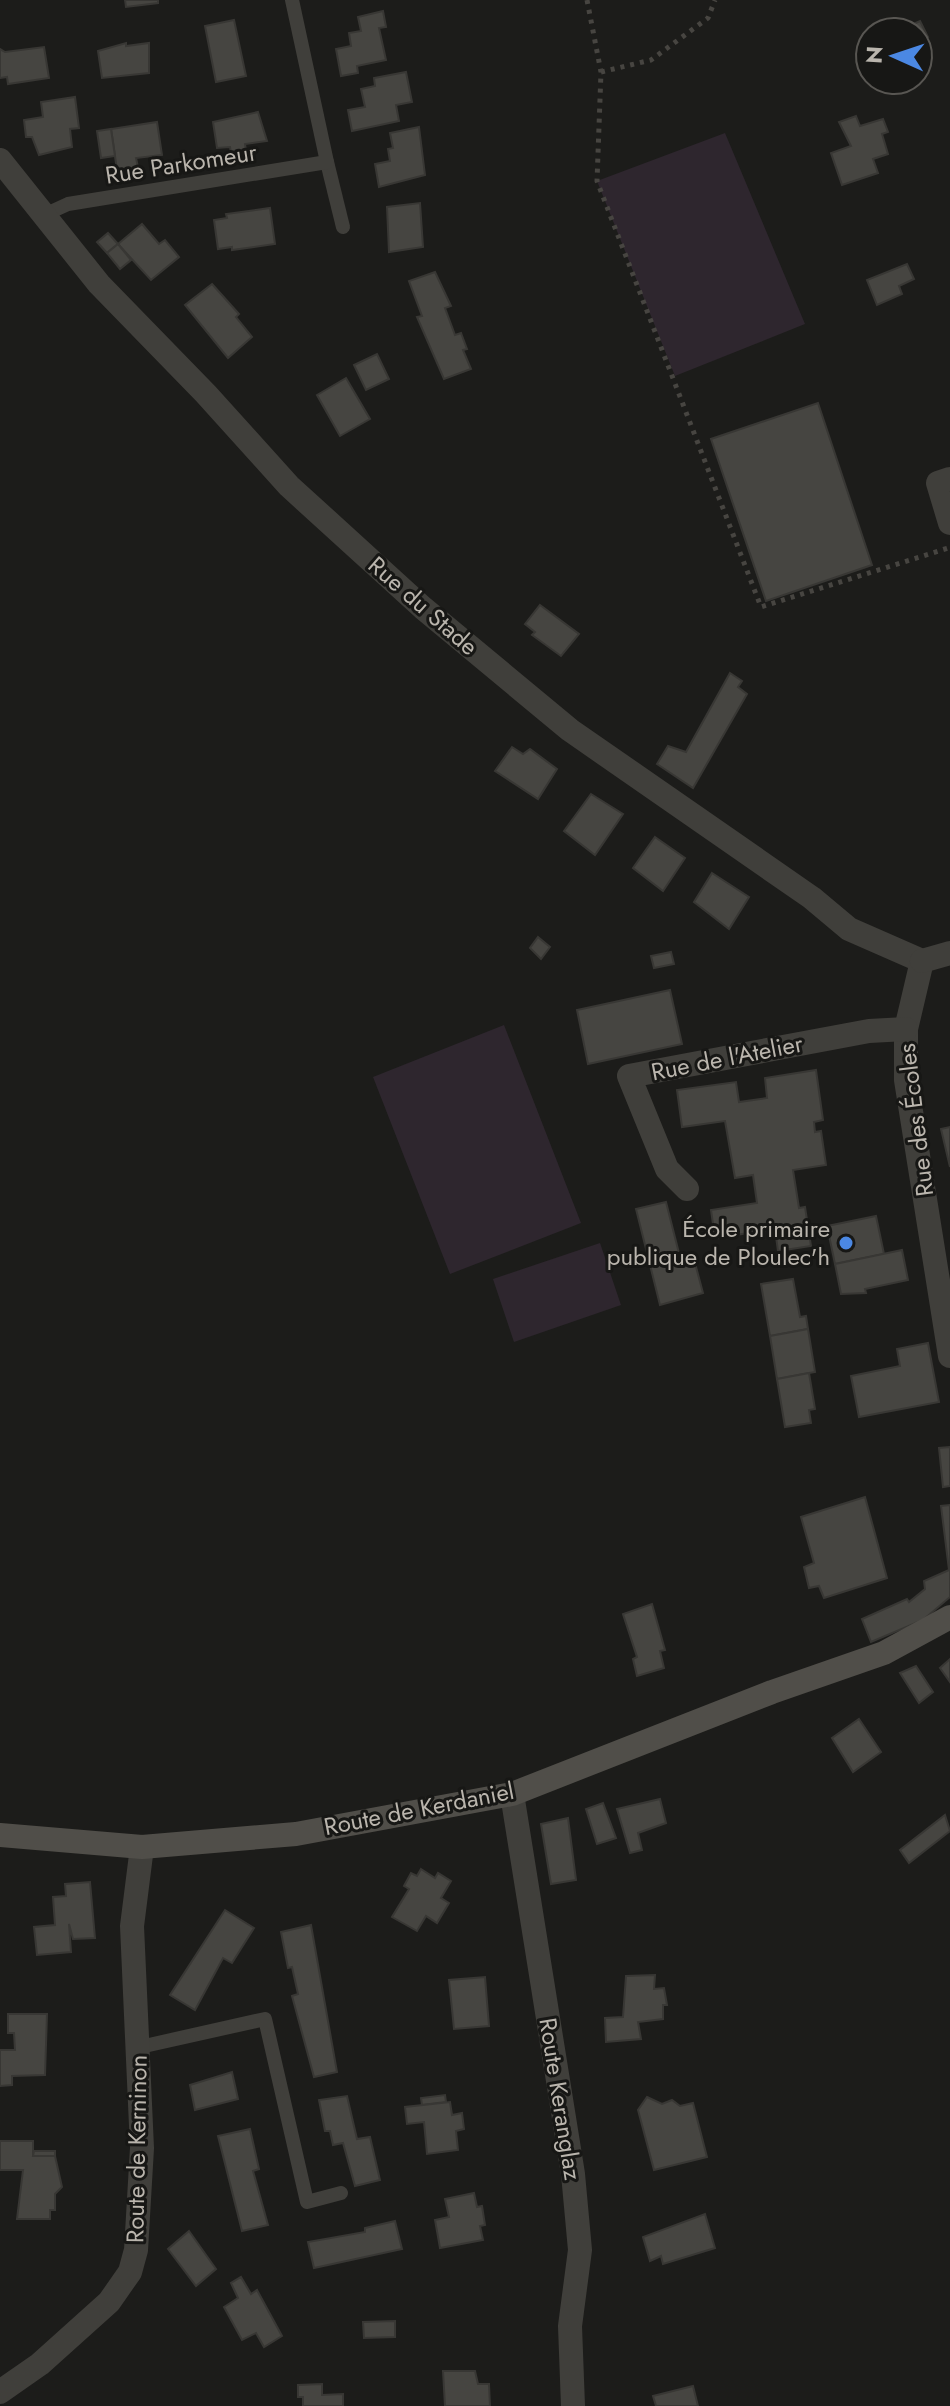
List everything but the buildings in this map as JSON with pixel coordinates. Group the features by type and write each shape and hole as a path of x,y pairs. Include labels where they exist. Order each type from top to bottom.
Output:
{"street":[{"name":"Rue du Stade","path":"0,160 99,284 206,394 289,486 423,608 570,730 812,898 849,929 922,961"},
{"path":"950,479 938,483 950,523"},
{"path":"922,961 950,953"},
{"name":"Rue des Écoles","path":"922,961 906,1029 906,1080 950,1356"},
{"name":"Rue de l'Atelier","path":"687,1189 667,1169 629,1076 869,1031 906,1029"},
{"name":"Route de Kerdaniel","path":"0,1835 142,1847 296,1834 512,1794 772,1692 884,1653 950,1617"},
{"name":"Route Keranglaz","path":"512,1794 573,2174 580,2250 570,2326 573,2406"},
{"name":"Route de Kerninon","path":"0,2392 79,2331 109,2302 130,2272 136,2250 142,2148 140,2047 132,1926 142,1847"}],"lane":[{"path":"292,0 343,227"},
{"name":"Rue Parkomeur","path":"44,215 68,204 327,162"},
{"path":"140,2047 265,2019 307,2202 341,2193"}],"path":[{"path":"587,0 601,72 597,181 761,607 950,547"},
{"path":"601,72 651,60 708,18 715,0"}],"shaded area":[{"path":"725,133 805,324 675,376 597,181"},
{"path":"504,1025 581,1223 450,1274 373,1077"},
{"path":"600,1243 621,1305 514,1342 493,1279"}],"place":[{"name":"École primaire publique de Ploulec'h","path":"846,1243"}]}
